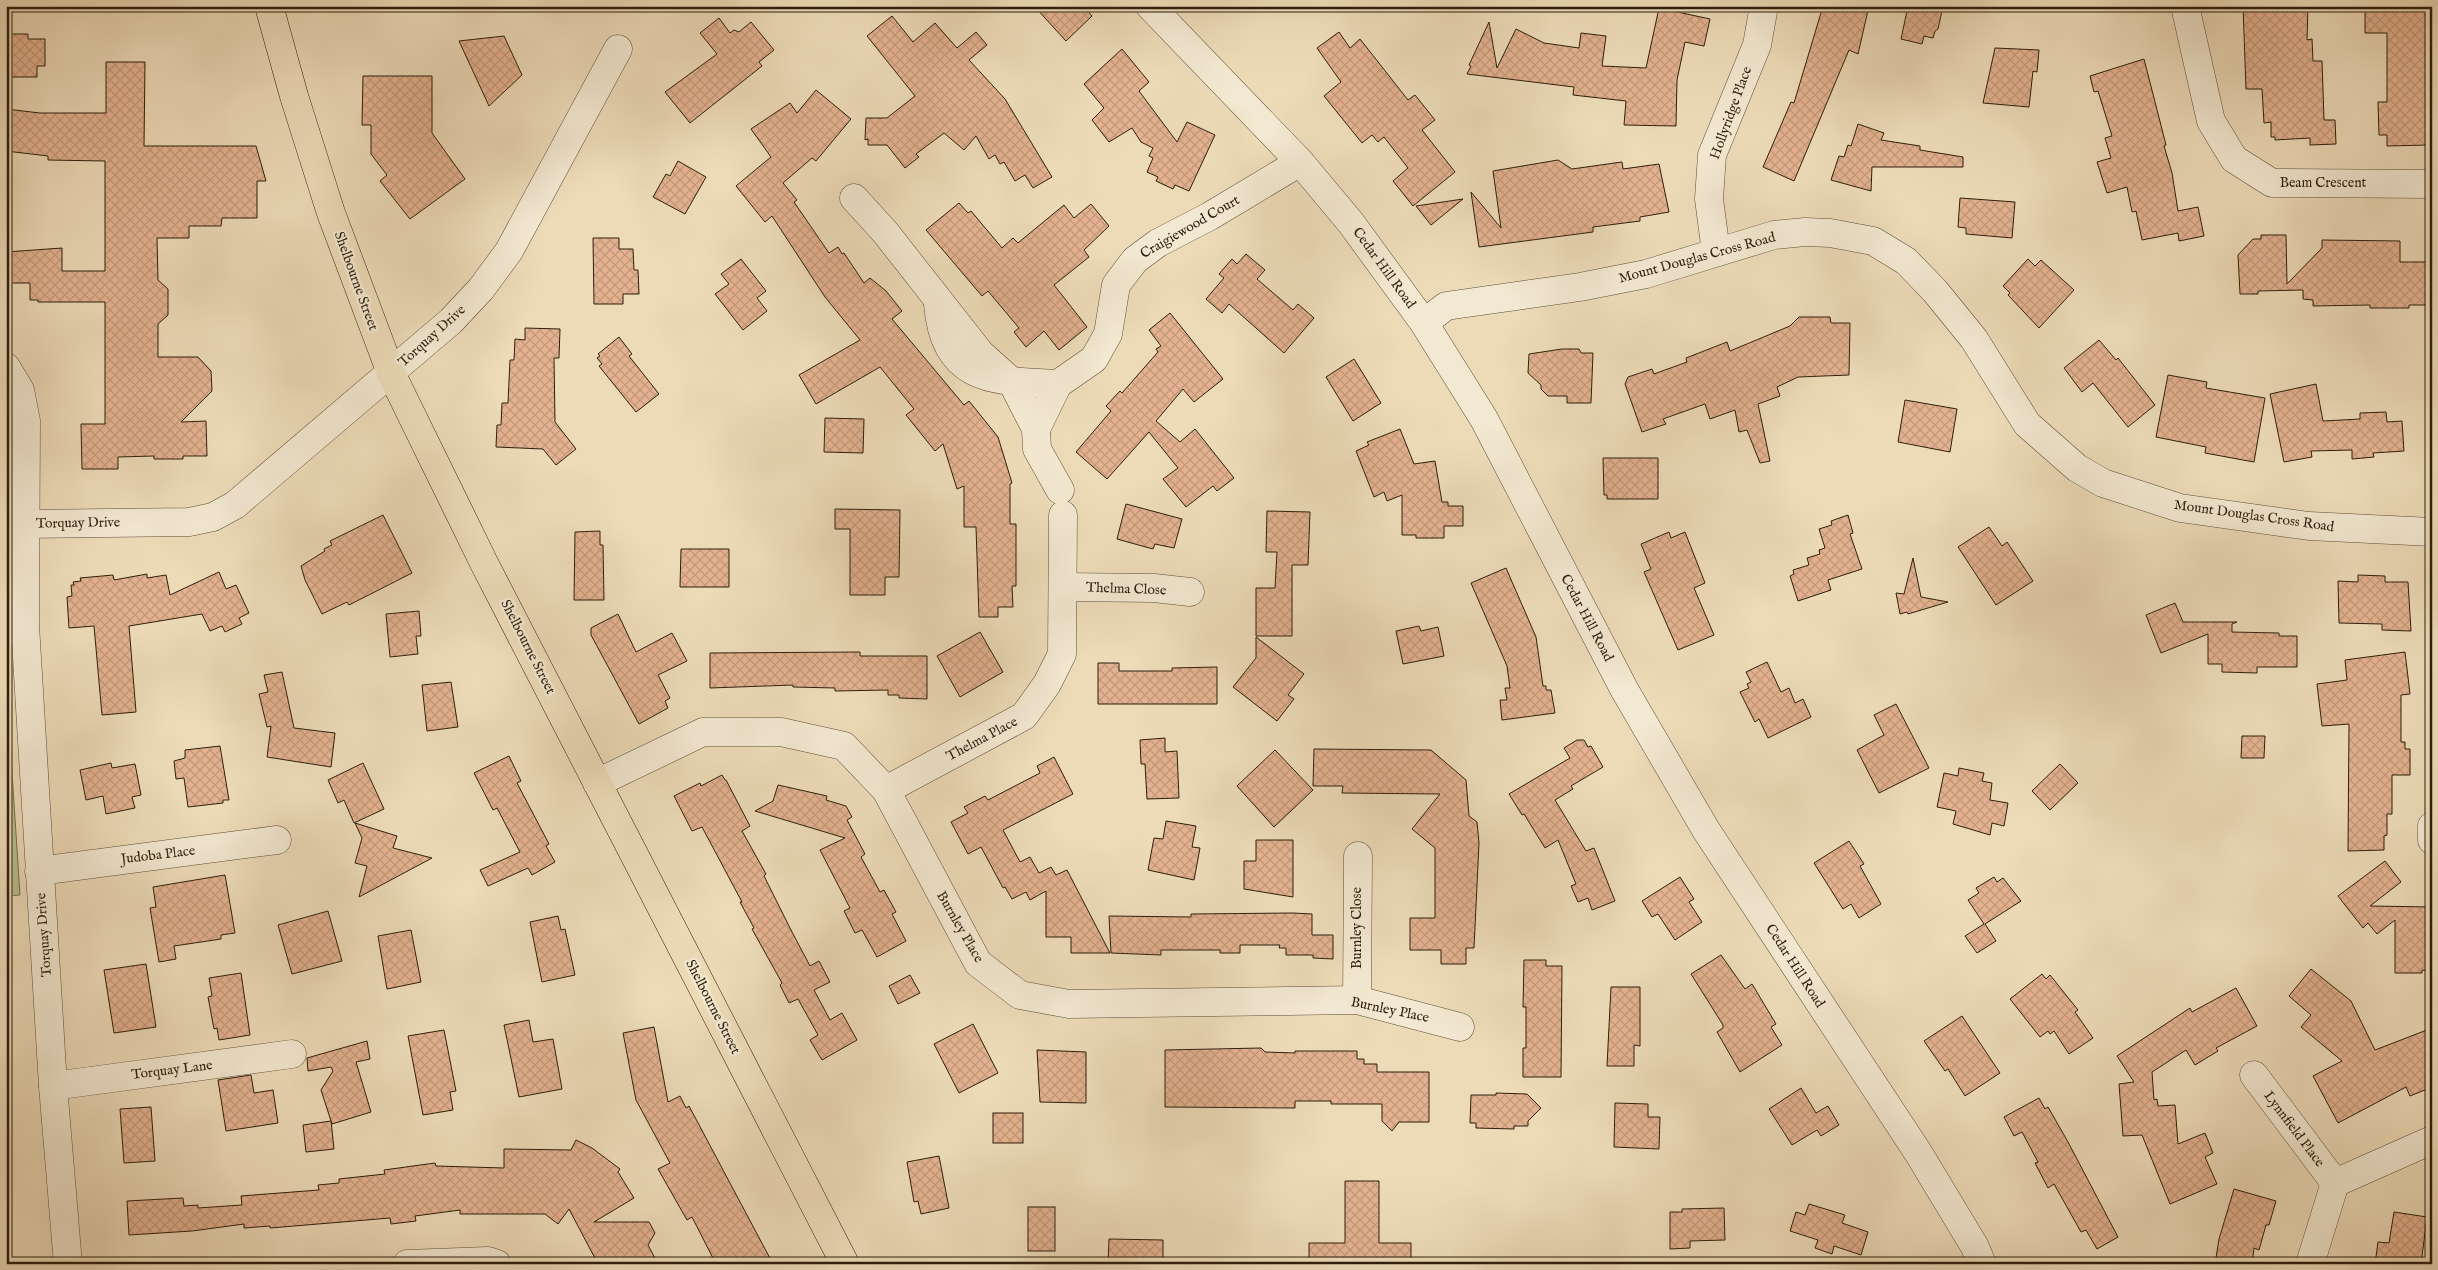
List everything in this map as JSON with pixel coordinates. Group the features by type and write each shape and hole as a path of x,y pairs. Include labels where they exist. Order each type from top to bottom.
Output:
{"main road":[{"name":"Shelbourne Street","path":"269,6 294,96 331,213 391,373 484,563 845,1264"}],"street":[{"name":"Cedar Hill Road","path":"1150,6 1300,162 1351,224 1424,323 1484,419 1624,689 1706,830 1918,1154 1974,1247 1982,1264"},
{"name":"Hollyridge Place","path":"1716,252 1709,199 1712,156 1757,45 1764,6"},
{"name":"Beam Crescent","path":"2185,6 2211,122 2234,159 2272,183 2432,184"},
{"name":"Torquay Drive","path":"68,1264 53,1086 39,871 25,625 25,524 188,522 213,517 235,506 452,321 481,289 509,251 618,49"},
{"name":"Craigiewood Court","path":"1036,429 1058,384 1094,359 1108,334 1116,285 1135,260 1158,243 1210,216 1300,162"},
{"path":"854,198 886,232 938,302 952,315 980,353 1012,382 1036,429"},
{"name":"Mount Douglas Cross Road","path":"1424,323 1446,306 1580,287 1646,274 1774,235 1804,232 1830,233 1873,241 1906,261 1935,291 1974,339 2027,424 2077,468 2103,483 2180,508 2309,526 2432,532"},
{"path":"6,366 20,390 26,421 25,524"},
{"path":"1012,382 1058,384"},
{"name":"Thelma Place","path":"886,790 1024,716 1047,684 1062,654 1061,502 1037,449 1036,429"},
{"name":"Thelma Close","path":"1063,587 1154,588 1190,592"},
{"name":"Burnley Place","path":"597,783 703,732 782,732 844,746 886,790 978,963 1020,995 1069,1004 1357,1000 1460,1027"},
{"path":"2432,826 2432,840"},
{"name":"Judoba Place","path":"39,871 278,840"},
{"name":"Burnley Close","path":"1357,1000 1358,856"},
{"name":"Torquay Lane","path":"53,1086 292,1054"},
{"name":"Lynnfield Place","path":"2254,1075 2335,1183"},
{"path":"2310,1264 2335,1183 2432,1140"},
{"path":"407,1264 488,1261 498,1264"}],"green space":[{"path":"6,680 20,895 6,896"}],"building":[{"path":"1034,6 1083,6 1092,16 1066,41"},
{"path":"1823,6 1869,6 1858,54 1849,50 1794,181 1763,167 1791,102 1794,103"},
{"path":"1908,6 1943,6 1938,29 1935,31 1933,38 1924,36 1922,44 1901,39"},
{"path":"2243,6 2308,6 2307,40 2312,39 2313,61 2322,61 2324,120 2335,120 2336,144 2310,145 2310,138 2275,140 2275,137 2271,137 2271,122 2264,123 2262,89 2246,89"},
{"path":"2369,6 2426,6 2426,8 2432,8 2432,143 2427,143 2428,145 2387,146 2387,135 2379,135 2378,102 2387,102 2387,33 2365,33 2365,8"},
{"path":"1659,8 1710,19 1704,46 1685,42 1677,80 1676,126 1624,125 1626,101 1573,95 1574,87 1467,74 1471,66 1469,65 1489,22 1497,68 1516,29 1544,43 1579,48 1581,33 1606,36 1602,66 1646,68"},
{"path":"892,16 913,42 935,23 957,48 976,32 987,45 969,60 1005,99 1052,177 1033,188 1025,175 1015,181 1004,162 1000,164 995,155 989,159 976,136 964,150 944,133 916,154 919,157 905,168 887,145 868,145 868,139 865,140 866,118 887,118 915,96 867,36"},
{"path":"719,18 730,33 734,30 739,32 751,22 774,50 759,62 762,66 690,123 665,92 717,54 700,33"},
{"path":"1339,32 1350,48 1360,39 1408,100 1415,95 1435,120 1422,130 1455,172 1413,206 1393,181 1408,168 1384,137 1378,142 1372,135 1362,143 1324,96 1341,82 1317,48"},
{"path":"6,34 28,34 28,39 45,39 45,66 37,66 37,77 6,77"},
{"path":"504,36 522,75 489,106 459,41"},
{"path":"1995,48 2039,50 2037,72 2033,71 2029,107 1983,103"},
{"path":"1122,49 1149,82 1139,91 1177,142 1187,122 1215,135 1189,191 1175,185 1173,189 1156,181 1158,177 1147,172 1153,158 1149,156 1153,148 1141,142 1132,128 1109,142 1092,120 1104,108 1084,84"},
{"path":"2144,59 2166,145 2164,146 2172,173 2178,211 2198,207 2204,236 2179,241 2178,233 2142,240 2136,211 2132,212 2127,187 2107,193 2097,162 2111,158 2105,138 2112,136 2098,91 2094,92 2090,76"},
{"path":"106,62 145,62 144,146 256,146 266,181 257,181 257,218 222,218 221,226 189,226 189,238 157,238 158,280 168,289 168,315 158,324 158,357 198,357 211,371 212,391 181,422 206,421 207,456 183,456 183,459 154,459 154,456 118,457 118,469 82,469 81,424 105,424 105,302 38,302 38,300 30,300 30,283 6,283 6,252 62,248 62,271 105,271 105,161 48,160 48,156 6,151 6,109 40,113 106,113"},
{"path":"363,76 432,76 432,133 465,179 410,219 380,181 387,175 371,154 371,125 362,125"},
{"path":"816,90 851,119 816,161 812,158 783,183 797,200 794,202 829,253 838,247 864,283 870,278 886,291 902,311 892,319 964,405 969,401 998,437 1012,483 1010,484 1010,524 1016,524 1016,586 1012,586 1013,607 998,607 998,617 979,617 976,527 964,527 964,486 957,489 943,444 935,451 906,415 914,409 880,367 816,404 799,375 860,340 825,297 772,216 765,222 736,186 771,157 751,129 790,103 797,113"},
{"path":"1858,124 1884,133 1881,140 1920,146 1920,150 1963,157 1963,167 1872,167 1871,191 1831,180 1839,156 1844,157 1848,145 1851,146"},
{"path":"1558,160 1572,169 1622,162 1623,169 1659,164 1669,212 1640,217 1640,221 1593,227 1593,232 1479,247 1471,192 1501,228 1493,171"},
{"path":"678,161 706,177 685,214 653,197 666,174 670,176"},
{"path":"1960,198 2015,202 2012,238 1966,234 1966,228 1958,227"},
{"path":"1463,199 1431,225 1416,206"},
{"path":"959,203 968,213 971,211 1002,248 1013,238 1018,243 1064,205 1074,218 1091,204 1109,226 1084,250 1089,257 1054,285 1087,327 1059,350 1044,331 1026,347 1014,332 1019,328 988,291 982,296 926,230"},
{"path":"2261,235 2286,235 2287,284 2322,248 2322,240 2400,241 2400,262 2432,262 2432,305 2409,305 2409,308 2370,308 2370,305 2313,306 2313,300 2303,299 2303,290 2258,291 2258,294 2240,294 2238,255 2253,239 2261,239"},
{"path":"593,238 619,238 619,249 633,249 634,270 638,270 639,294 623,294 623,304 594,304"},
{"path":"1246,254 1265,270 1257,279 1293,310 1298,304 1314,318 1284,353 1229,304 1222,313 1206,299 1224,278 1219,274 1232,259 1237,264"},
{"path":"741,259 766,291 757,298 767,311 743,330 715,294 729,284 721,274"},
{"path":"2028,259 2035,266 2041,260 2074,290 2039,328 2008,295 2010,293 2003,286"},
{"path":"1170,313 1223,379 1194,402 1183,389 1156,421 1180,442 1195,429 1234,478 1217,491 1213,486 1186,507 1163,479 1178,468 1149,432 1107,479 1076,452 1111,411 1106,406 1120,391 1122,393 1158,352 1156,349 1161,346 1149,330"},
{"path":"1799,317 1830,317 1831,323 1850,323 1849,375 1798,377 1777,387 1780,396 1758,404 1770,461 1760,463 1747,430 1739,432 1735,410 1710,419 1705,404 1663,419 1666,424 1642,432 1625,384 1628,377 1652,369 1654,374 1687,362 1686,358 1727,342 1730,351 1790,326"},
{"path":"525,328 560,329 559,358 554,358 555,422 576,449 556,465 543,449 496,447 497,425 501,425 502,403 508,403 510,360 514,360 515,339 525,340"},
{"path":"619,337 632,354 629,356 659,394 636,412 599,366 602,364 597,358 600,356 598,354"},
{"path":"2099,340 2116,360 2118,358 2155,405 2128,427 2093,383 2082,392 2064,368"},
{"path":"1562,349 1579,349 1581,353 1593,353 1591,403 1567,403 1567,396 1548,396 1541,389 1541,385 1528,373 1529,354"},
{"path":"1354,359 1381,403 1353,421 1326,377"},
{"path":"2168,375 2207,382 2206,388 2265,398 2254,462 2205,453 2206,447 2156,437"},
{"path":"2316,384 2323,421 2360,419 2360,413 2386,412 2387,422 2402,421 2404,451 2373,453 2374,457 2352,459 2352,450 2311,451 2312,457 2284,462 2270,394"},
{"path":"1905,400 1957,409 1950,452 1898,442"},
{"path":"825,418 864,419 863,453 824,452"},
{"path":"1400,429 1414,464 1435,461 1442,502 1448,502 1448,506 1463,506 1463,526 1444,526 1444,538 1416,538 1416,535 1402,535 1402,495 1387,501 1384,492 1374,497 1356,451 1369,445 1367,442"},
{"path":"1603,458 1658,458 1658,499 1607,499 1607,495 1604,495"},
{"path":"1126,504 1182,519 1174,548 1155,544 1153,549 1117,539"},
{"path":"835,509 900,510 899,577 885,577 885,595 850,595 850,529 835,529"},
{"path":"1267,511 1310,512 1308,565 1292,565 1292,636 1256,636 1256,588 1275,588 1277,552 1266,552"},
{"path":"383,515 412,573 349,605 347,602 322,614 305,580 301,566 332,545 330,541"},
{"path":"1848,515 1853,533 1850,534 1862,569 1828,580 1831,590 1798,601 1790,576 1794,574 1793,570 1809,565 1807,558 1820,554 1819,550 1825,548 1819,529 1832,525 1831,521"},
{"path":"1989,527 2002,546 2007,542 2033,581 1996,605 1958,547"},
{"path":"600,531 600,545 603,545 604,600 574,600 575,532"},
{"path":"1669,532 1671,538 1685,532 1705,583 1694,588 1714,635 1678,650 1644,572 1651,569 1641,544"},
{"path":"681,549 729,549 729,587 680,587"},
{"path":"1913,558 1921,597 1948,602 1908,614 1907,612 1900,614 1896,593 1904,594"},
{"path":"1506,568 1536,637 1543,686 1546,686 1546,690 1551,690 1555,713 1502,720 1500,700 1507,700 1505,688 1510,688 1507,666 1471,583"},
{"path":"219,572 226,589 236,585 249,613 239,618 242,624 225,632 222,626 210,631 202,614 129,626 136,712 102,715 94,626 69,628 67,597 72,596 71,585 74,585 73,582 81,581 80,578 113,575 114,580 147,574 147,578 166,575 170,595"},
{"path":"2358,575 2385,576 2385,582 2408,582 2411,631 2382,630 2382,624 2339,623 2338,581 2358,582"},
{"path":"2175,603 2183,622 2237,622 2232,624 2232,632 2279,633 2279,636 2297,636 2297,667 2257,667 2257,673 2222,672 2222,664 2208,664 2208,634 2161,653 2146,615"},
{"path":"419,611 421,636 416,636 418,654 390,657 386,614"},
{"path":"618,614 636,652 672,633 687,661 658,675 670,698 665,701 668,708 639,724 591,635 591,628"},
{"path":"1419,626 1421,631 1438,627 1444,656 1403,664 1396,631"},
{"path":"980,632 1003,672 960,697 937,656"},
{"path":"1256,637 1304,674 1288,695 1294,699 1277,721 1233,687 1256,658"},
{"path":"860,652 860,656 927,656 927,699 899,698 899,695 888,695 888,690 835,691 835,688 793,687 793,685 710,688 710,653"},
{"path":"2405,652 2410,694 2401,695 2401,742 2405,742 2405,749 2410,749 2410,775 2392,775 2392,814 2387,814 2387,835 2384,836 2384,850 2348,851 2349,724 2322,726 2317,684 2347,680 2345,660"},
{"path":"1767,662 1781,692 1789,688 1795,703 1803,699 1811,717 1768,738 1759,719 1755,722 1740,692 1749,688 1747,684 1751,682 1746,672"},
{"path":"1098,663 1119,663 1119,671 1172,671 1172,668 1217,667 1217,704 1098,704"},
{"path":"282,672 294,728 335,733 331,767 267,757 271,726 267,727 259,694 268,692 264,675"},
{"path":"451,682 458,727 427,731 422,685"},
{"path":"1896,704 1929,768 1879,793 1857,750 1884,735 1874,715"},
{"path":"2242,736 2265,736 2264,758 2241,758"},
{"path":"1165,738 1165,752 1177,751 1179,798 1147,799 1145,764 1141,764 1140,740"},
{"path":"1577,740 1584,740 1588,747 1591,746 1603,767 1571,786 1573,789 1555,800 1586,851 1594,848 1615,901 1592,910 1588,898 1578,902 1571,886 1576,884 1558,840 1545,848 1509,794 1570,758 1564,748"},
{"path":"220,746 229,800 223,800 223,803 188,807 184,778 176,779 174,761 185,758 185,750"},
{"path":"1314,749 1431,750 1466,780 1469,816 1477,822 1479,843 1474,948 1466,948 1466,964 1441,964 1441,950 1410,950 1410,918 1435,918 1435,848 1412,829 1440,794 1342,793 1343,786 1313,786"},
{"path":"1275,750 1313,790 1274,827 1237,786"},
{"path":"509,756 521,781 517,783 549,844 546,846 555,862 532,875 528,868 488,886 480,870 520,852 497,808 493,810 474,773"},
{"path":"1054,757 1073,794 1003,830 1020,862 1030,857 1039,873 1051,867 1056,875 1067,870 1110,953 1071,953 1071,937 1046,937 1046,891 1030,900 1026,892 1012,899 1005,887 1003,888 981,847 968,854 951,822 968,813 964,807 985,796 988,800 1040,773 1037,766"},
{"path":"111,763 112,768 135,764 141,795 132,797 135,808 106,814 103,796 86,800 80,770"},
{"path":"363,763 384,809 354,823 344,800 338,803 328,780"},
{"path":"2060,764 2078,783 2050,810 2032,791"},
{"path":"1959,768 1984,773 1982,781 1992,783 1990,800 2008,803 2004,826 1992,823 1990,835 1953,824 1956,811 1937,807 1944,773 1958,776"},
{"path":"722,775 750,826 742,831 766,874 764,876 792,932 810,966 819,961 830,982 814,990 830,1020 842,1013 857,1040 822,1060 810,1040 818,1035 798,999 789,1003 780,985 782,983 752,929 754,928 740,902 742,902 702,827 692,831 674,796 700,783 701,786"},
{"path":"778,785 827,796 826,800 846,806 852,817 847,820 865,854 861,857 880,892 884,890 896,912 892,914 906,941 877,957 862,930 855,933 844,911 850,908 820,850 845,838 755,811 773,801"},
{"path":"1166,821 1196,826 1192,847 1200,848 1194,880 1148,870 1154,838 1163,839"},
{"path":"355,823 397,836 393,848 432,858 359,897 367,866 355,863 362,838"},
{"path":"1256,840 1293,840 1293,897 1244,889 1244,861 1256,861"},
{"path":"1849,841 1864,864 1860,866 1881,904 1859,918 1851,904 1843,909 1814,863"},
{"path":"2385,861 2401,882 2370,906 2432,907 2432,971 2422,970 2422,973 2395,973 2395,920 2377,934 2368,923 2363,928 2338,896"},
{"path":"225,875 235,933 221,935 221,939 174,946 176,959 159,962 150,908 156,907 153,887"},
{"path":"1680,877 1694,899 1689,902 1702,922 1675,940 1658,914 1652,917 1642,901"},
{"path":"1994,877 1997,882 2003,878 2021,901 1985,924 1996,941 1977,953 1965,936 1984,924 1968,900 1979,893 1976,888"},
{"path":"328,911 342,961 292,974 278,925"},
{"path":"1191,914 1312,914 1312,935 1333,935 1333,959 1313,958 1313,955 1286,955 1286,948 1279,948 1280,945 1240,945 1240,953 1220,953 1220,950 1161,950 1161,955 1111,953 1109,916 1191,917"},
{"path":"558,916 561,930 565,929 575,975 542,982 530,922"},
{"path":"411,930 421,982 387,989 378,936"},
{"path":"1721,955 1745,989 1752,984 1776,1024 1771,1027 1782,1045 1740,1072 1717,1032 1723,1028 1723,1025 1691,974"},
{"path":"1524,960 1546,960 1546,966 1562,966 1561,1077 1523,1077 1523,1048 1526,1048 1526,1007 1523,1007"},
{"path":"146,964 156,1027 114,1033 104,970"},
{"path":"2311,969 2351,1001 2375,1050 2432,1028 2432,1087 2410,1096 2406,1087 2338,1123 2313,1076 2342,1061 2301,1027 2311,1015 2289,996"},
{"path":"241,973 250,1035 219,1040 217,1028 214,1029 208,997 212,996 209,978"},
{"path":"2042,974 2046,979 2050,975 2078,1010 2075,1012 2093,1038 2069,1054 2054,1031 2050,1034 2048,1031 2040,1037 2010,999"},
{"path":"910,975 920,993 898,1004 889,986"},
{"path":"1611,987 1640,987 1640,1046 1634,1045 1634,1066 1607,1066"},
{"path":"2236,988 2257,1026 2216,1048 2218,1051 2195,1065 2186,1050 2152,1072 2154,1100 2157,1099 2158,1106 2175,1105 2178,1144 2205,1133 2213,1153 2205,1157 2217,1184 2170,1204 2142,1135 2123,1136 2119,1084 2134,1082 2117,1056 2190,1008 2192,1012"},
{"path":"1962,1016 2000,1073 1965,1096 1948,1069 1945,1071 1924,1041"},
{"path":"529,1020 533,1042 553,1039 562,1089 519,1097 504,1025"},
{"path":"973,1024 998,1073 959,1093 934,1044"},
{"path":"654,1027 668,1102 680,1096 686,1108 689,1106 773,1264 716,1264 692,1217 687,1220 658,1169 670,1163 636,1100 623,1033"},
{"path":"444,1030 456,1091 450,1092 453,1110 423,1115 408,1036"},
{"path":"367,1041 370,1059 356,1062 371,1112 332,1124 321,1090 333,1071 331,1067 308,1071 307,1058"},
{"path":"1261,1048 1265,1052 1295,1053 1295,1051 1357,1051 1357,1059 1364,1059 1364,1064 1377,1064 1377,1072 1429,1072 1429,1122 1399,1122 1392,1131 1382,1121 1382,1104 1331,1104 1331,1101 1295,1101 1295,1108 1165,1107 1165,1050"},
{"path":"1037,1050 1086,1052 1086,1103 1040,1102"},
{"path":"251,1075 254,1093 273,1090 278,1123 226,1131 218,1080"},
{"path":"1801,1088 1816,1113 1828,1106 1839,1125 1821,1136 1817,1130 1792,1145 1769,1109"},
{"path":"1496,1093 1527,1094 1541,1108 1528,1121 1528,1126 1514,1126 1514,1129 1476,1128 1476,1123 1470,1123 1471,1095 1496,1095"},
{"path":"2039,1098 2045,1109 2048,1107 2068,1142 2118,1237 2097,1249 2086,1230 2081,1232 2054,1184 2048,1188 2035,1163 2038,1162 2022,1132 2014,1136 2004,1117"},
{"path":"1615,1103 1648,1104 1648,1117 1660,1117 1659,1149 1614,1147"},
{"path":"151,1107 155,1161 124,1163 120,1109"},
{"path":"993,1113 1023,1113 1023,1143 993,1143"},
{"path":"331,1121 334,1149 306,1152 303,1125"},
{"path":"576,1140 592,1148 620,1169 618,1172 634,1198 594,1222 649,1222 655,1233 648,1245 658,1264 598,1264 569,1209 558,1224 545,1214 460,1214 460,1210 415,1216 416,1221 391,1224 390,1218 270,1228 270,1226 244,1228 244,1224 192,1231 129,1235 127,1201 183,1198 184,1206 198,1205 198,1208 242,1205 241,1196 319,1190 318,1185 339,1183 339,1179 385,1174 384,1170 435,1163 436,1166 504,1168 504,1149 571,1150"},
{"path":"939,1156 949,1208 921,1214 918,1201 914,1202 907,1162"},
{"path":"1345,1181 1379,1181 1379,1243 1411,1243 1411,1264 1309,1264 1309,1243 1345,1243"},
{"path":"2234,1189 2276,1201 2269,1225 2266,1225 2259,1250 2254,1248 2252,1264 2215,1264 2219,1239"},
{"path":"1809,1204 1845,1215 1842,1223 1868,1232 1861,1255 1834,1246 1832,1254 1815,1248 1818,1240 1790,1231 1796,1212 1805,1215"},
{"path":"1028,1207 1055,1207 1055,1251 1028,1251"},
{"path":"1724,1208 1725,1240 1690,1241 1690,1248 1670,1249 1670,1212 1682,1212 1682,1209"},
{"path":"2394,1212 2427,1217 2421,1264 2375,1264 2378,1242 2389,1243"},
{"path":"1109,1239 1163,1240 1163,1264 1108,1264"}]}
